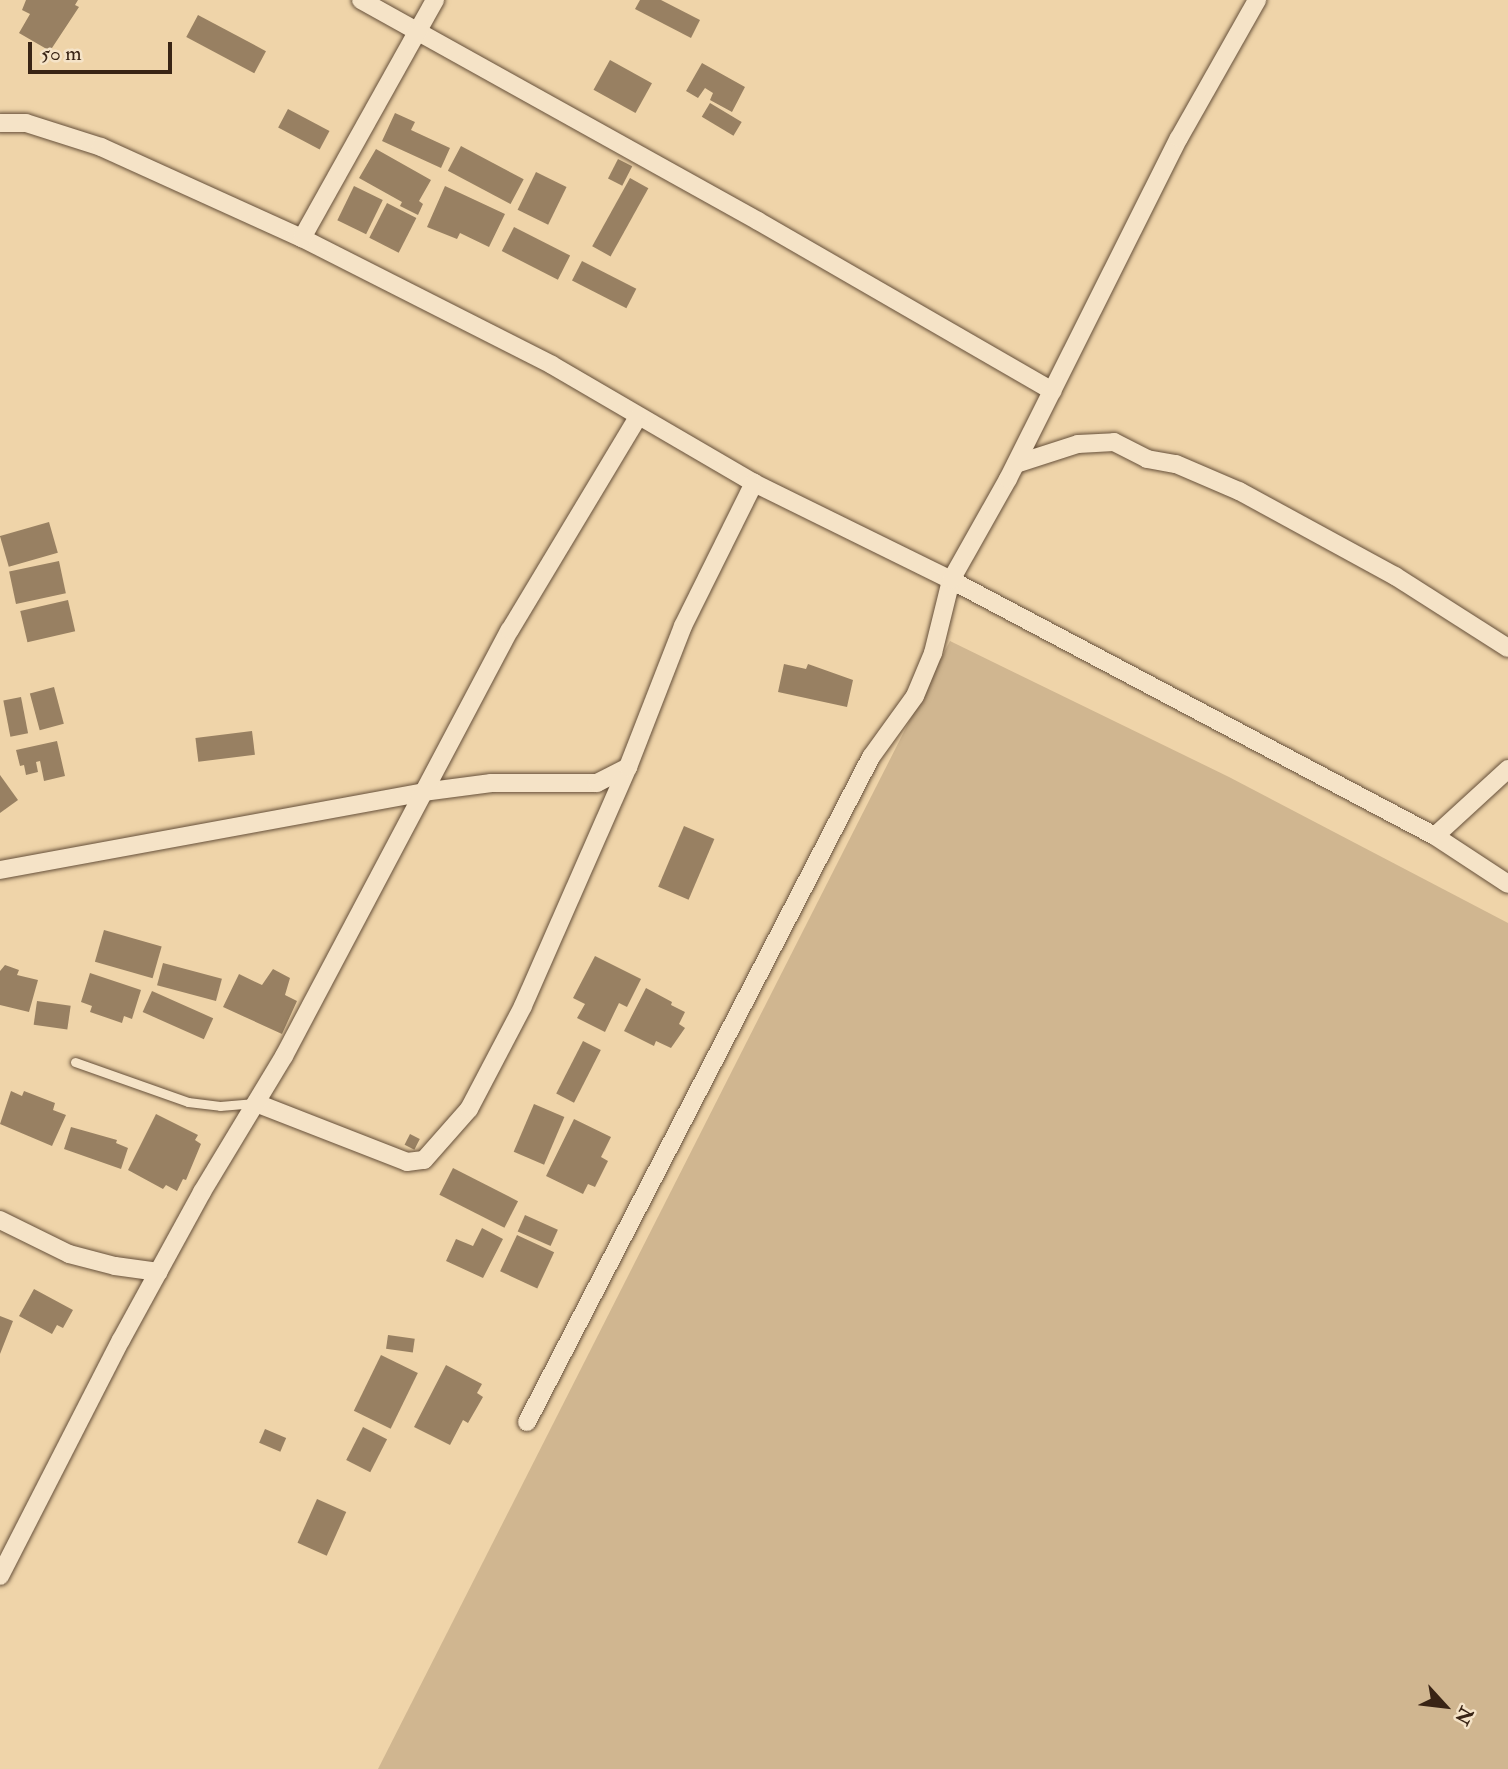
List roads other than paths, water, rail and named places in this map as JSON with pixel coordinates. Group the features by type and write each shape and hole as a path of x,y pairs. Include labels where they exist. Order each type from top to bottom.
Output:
{"street":[{"path":"360,0 758,220 1052,391"},
{"path":"302,238 435,0"},
{"path":"527,1422 871,757 915,696 933,653 951,580 1016,464 1179,138 1257,0"},
{"path":"0,123 26,123 102,147 302,238 552,365 754,483 951,580 1435,836 1508,884"},
{"path":"0,1576 159,1272 284,1056 510,631 638,417"},
{"path":"1016,464 1078,444 1114,442 1147,459 1175,464 1239,491 1395,576 1508,648"},
{"path":"256,1103 407,1162 424,1160 469,1109 523,1006 628,767 683,626 754,483"},
{"path":"0,870 423,792 491,783 597,783 628,767"},
{"path":"1435,836 1508,769"},
{"path":"0,1220 69,1254 115,1266 159,1272"}],"lane":[{"path":"75,1062 188,1102 220,1106 256,1103"}]}
